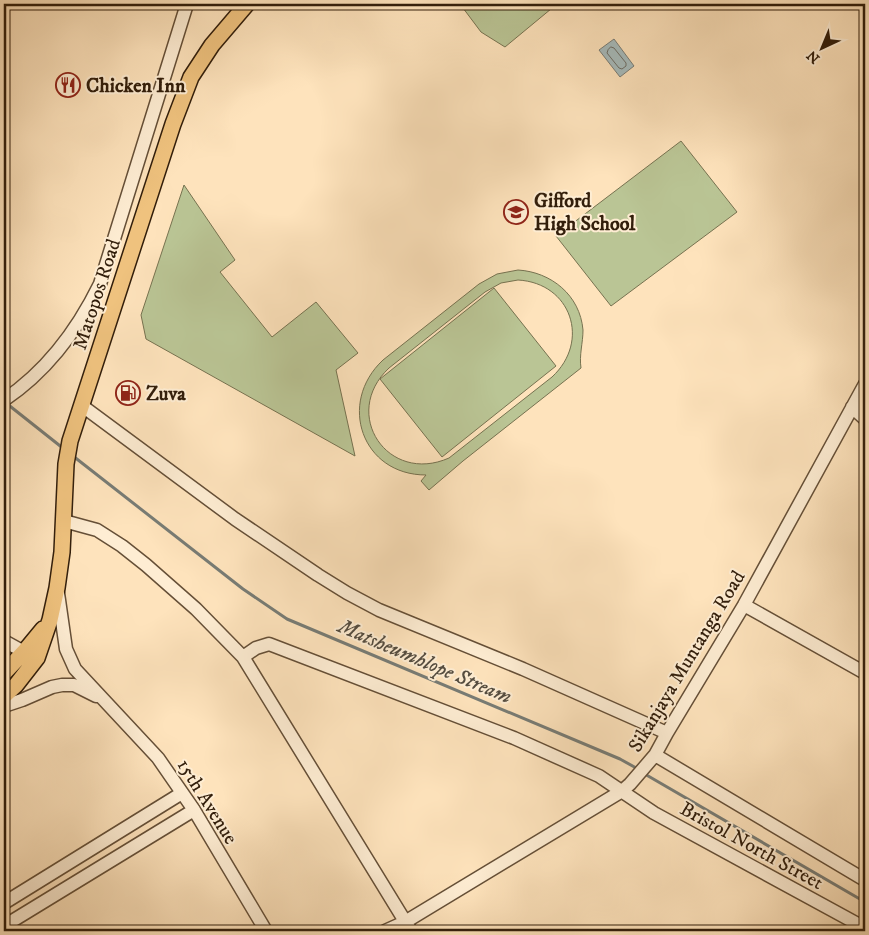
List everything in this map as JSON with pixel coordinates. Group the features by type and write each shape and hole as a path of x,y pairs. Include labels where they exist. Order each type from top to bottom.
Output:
{"main road":[{"name":"Matopos Road","path":"4,696 16,685 37,658 50,620 57,588 64,521 66,464 70,441 173,124 191,77 212,45 247,4"},
{"path":"4,673 50,620"}],"street":[{"path":"4,400 24,386 62,347 87,310 100,284 187,4"},
{"name":"Sikanjaya Muntanga Road","path":"385,931 408,927 626,788 652,759 744,605 865,384"},
{"path":"81,405 235,519 347,593 379,610 667,733"},
{"path":"852,407 865,419"},
{"path":"64,521 97,530 122,546 196,609 243,657 408,927"},
{"name":"15th Avenue","path":"57,588 66,649 75,669 158,758 194,810 266,931"},
{"path":"744,605 865,673"},
{"path":"4,641 24,652"},
{"name":"Bristol North Street","path":"243,657 256,648 269,644 514,738 626,788 654,813 865,928"},
{"name":"15th Avenue","path":"4,706 52,687 62,685 74,685 106,701"},
{"path":"652,759 865,880"},
{"path":"4,903 182,794"},
{"path":"4,926 194,810"}],"green space":[{"path":"460,4 557,4 505,47 481,32"},
{"path":"681,141 737,212 611,306 556,236"},
{"path":"184,185 235,260 220,272 272,337 316,302 358,353 336,370 355,456 146,339 141,315"},
{"path":"518,270 542,275 562,288 570,296 581,317 583,330 580,358 581,368 429,490 421,481 426,475 404,472 386,463 372,450 363,434 360,415 361,396 369,377 383,360 479,284 497,274","holes":["518,280 536,284 551,291 570,316 572,331 571,347 564,363 552,377 449,458 427,464 407,462 390,454 378,440 370,424 369,405 375,386 389,368 485,292 501,283"]},
{"path":"494,288 556,366 442,457 380,379"}],"water":[{"path":"614,39 634,66 620,77 599,50"}],"waterway":[{"name":"Matsheumhlope Stream","path":"6,403 64,449"},
{"name":"Matsheumhlope Stream","path":"73,456 243,589 287,619 620,759 638,769"},
{"name":"Matsheumhlope Stream","path":"643,773 865,902"}],"place":[{"name":"Chicken Inn","path":"68,85"},
{"name":"Gifford High School","path":"516,212"},
{"name":"Zuva","path":"128,393"}]}
